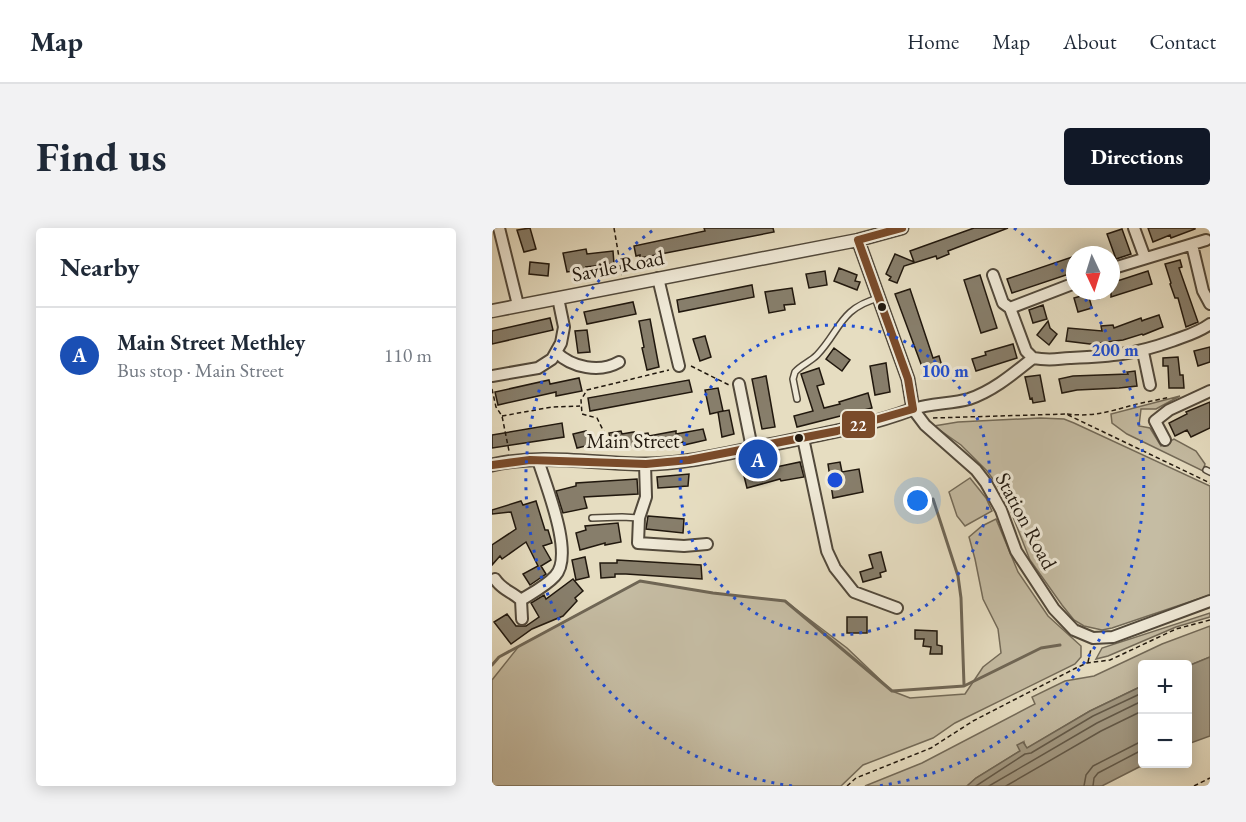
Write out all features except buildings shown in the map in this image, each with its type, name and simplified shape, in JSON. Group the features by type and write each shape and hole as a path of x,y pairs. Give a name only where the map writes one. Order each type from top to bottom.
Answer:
{"street":[{"path":"499,228 518,305"},
{"name":"Savile Road","path":"492,311 858,240 902,228"},
{"path":"1134,228 1145,258"},
{"path":"858,240 908,379 913,409 968,399 981,394 1009,377 1033,358"},
{"path":"1120,266 1206,240"},
{"path":"1192,245 1203,291 1210,304"},
{"path":"993,275 1003,303 1010,308 1021,341 1033,358 1053,361 1066,358 1116,357 1143,352 1200,331 1210,324"},
{"path":"658,278 679,366"},
{"path":"1010,308 1066,286"},
{"path":"492,376 538,368 552,359 561,343 564,327 558,297"},
{"path":"556,352 564,360 597,369 608,368 620,362"},
{"path":"1143,352 1150,385"},
{"path":"739,384 752,448"},
{"path":"1165,440 1155,421 1169,410 1210,391"},
{"name":"Station Road","path":"913,409 925,425 976,470 986,483 1004,516 1016,551 1054,609 1074,630 1094,638"},
{"name":"Main Street","path":"492,465 538,460 645,464 681,462 843,430 890,418 913,409"},
{"path":"803,438 827,551 835,568 854,592 897,608"},
{"path":"520,600 557,575 564,559 563,543 538,460"},
{"path":"645,464 646,497 639,518 638,543 684,546 707,544"},
{"path":"495,579 501,587 514,593 520,600 522,619"},
{"path":"1094,638 1113,637 1210,601"}],"lane":[{"path":"797,399 793,379 795,372 815,357 845,317 856,308 880,298"},
{"path":"592,518 639,518"}],"path":[{"path":"614,228 623,285"},
{"path":"611,462 604,432 597,418 582,414 581,400 587,390 663,373 687,364 732,386 739,384"},
{"path":"492,389 496,406 502,416 511,463"},
{"path":"925,425 934,417 1065,414 1086,416 1111,413 1171,397"},
{"path":"502,416 552,407 581,406"},
{"path":"1065,414 1210,483"},
{"path":"847,786 856,778 931,748 973,721 1087,663 1110,660 1176,629 1210,620"},
{"path":"1087,663 1094,638"},
{"path":"1194,786 1210,778"}],"shaded area":[{"path":"1180,396 1156,409 1141,409 1139,426 1150,428 1161,446 1174,439 1196,451 1205,464 1203,471 1127,434 1112,423 1111,414"},
{"path":"1064,419 1074,423 1210,486 1210,595 1102,630 1084,626 1074,620 1030,560 1004,494 987,471 961,445 934,426 958,422"},
{"path":"970,478 986,498 992,511 965,526 957,516 949,492"},
{"path":"996,519 1018,572 1048,616 1081,646 1081,657 1075,664 955,723 933,738 863,765 841,786 492,786 492,680 519,646 640,581 713,593 785,601 847,648 892,691 910,698 965,694 983,667 1001,653 998,629 983,599 969,537 982,526"},
{"path":"1210,613 1210,617 1176,627 1096,659 1102,648"},
{"path":"1210,626 1210,657 1192,664 1192,660 1138,660 1138,688 1090,711 1026,749 1024,742 1020,751 967,786 865,786 922,763 1035,704 1032,697 1065,681 1094,676 1162,644"}],"water":[{"path":"1210,657 1210,736 1192,743 1192,714 1192,664"},
{"path":"1138,688 1138,768 1102,786 967,786 1020,751 1017,745 1023,742 1027,748 1090,711"}],"waterway":[{"path":"933,499 958,576 964,685"},
{"path":"492,665 499,657 640,581 713,593 785,601 892,691 964,686 1041,648 1060,645"}],"transit line":[{"name":"22","path":"492,465 530,460 646,464 689,460 837,431 913,409 908,379 858,240 902,228"}],"place":[{"name":"Main Street Methley","path":"758,459"}]}
